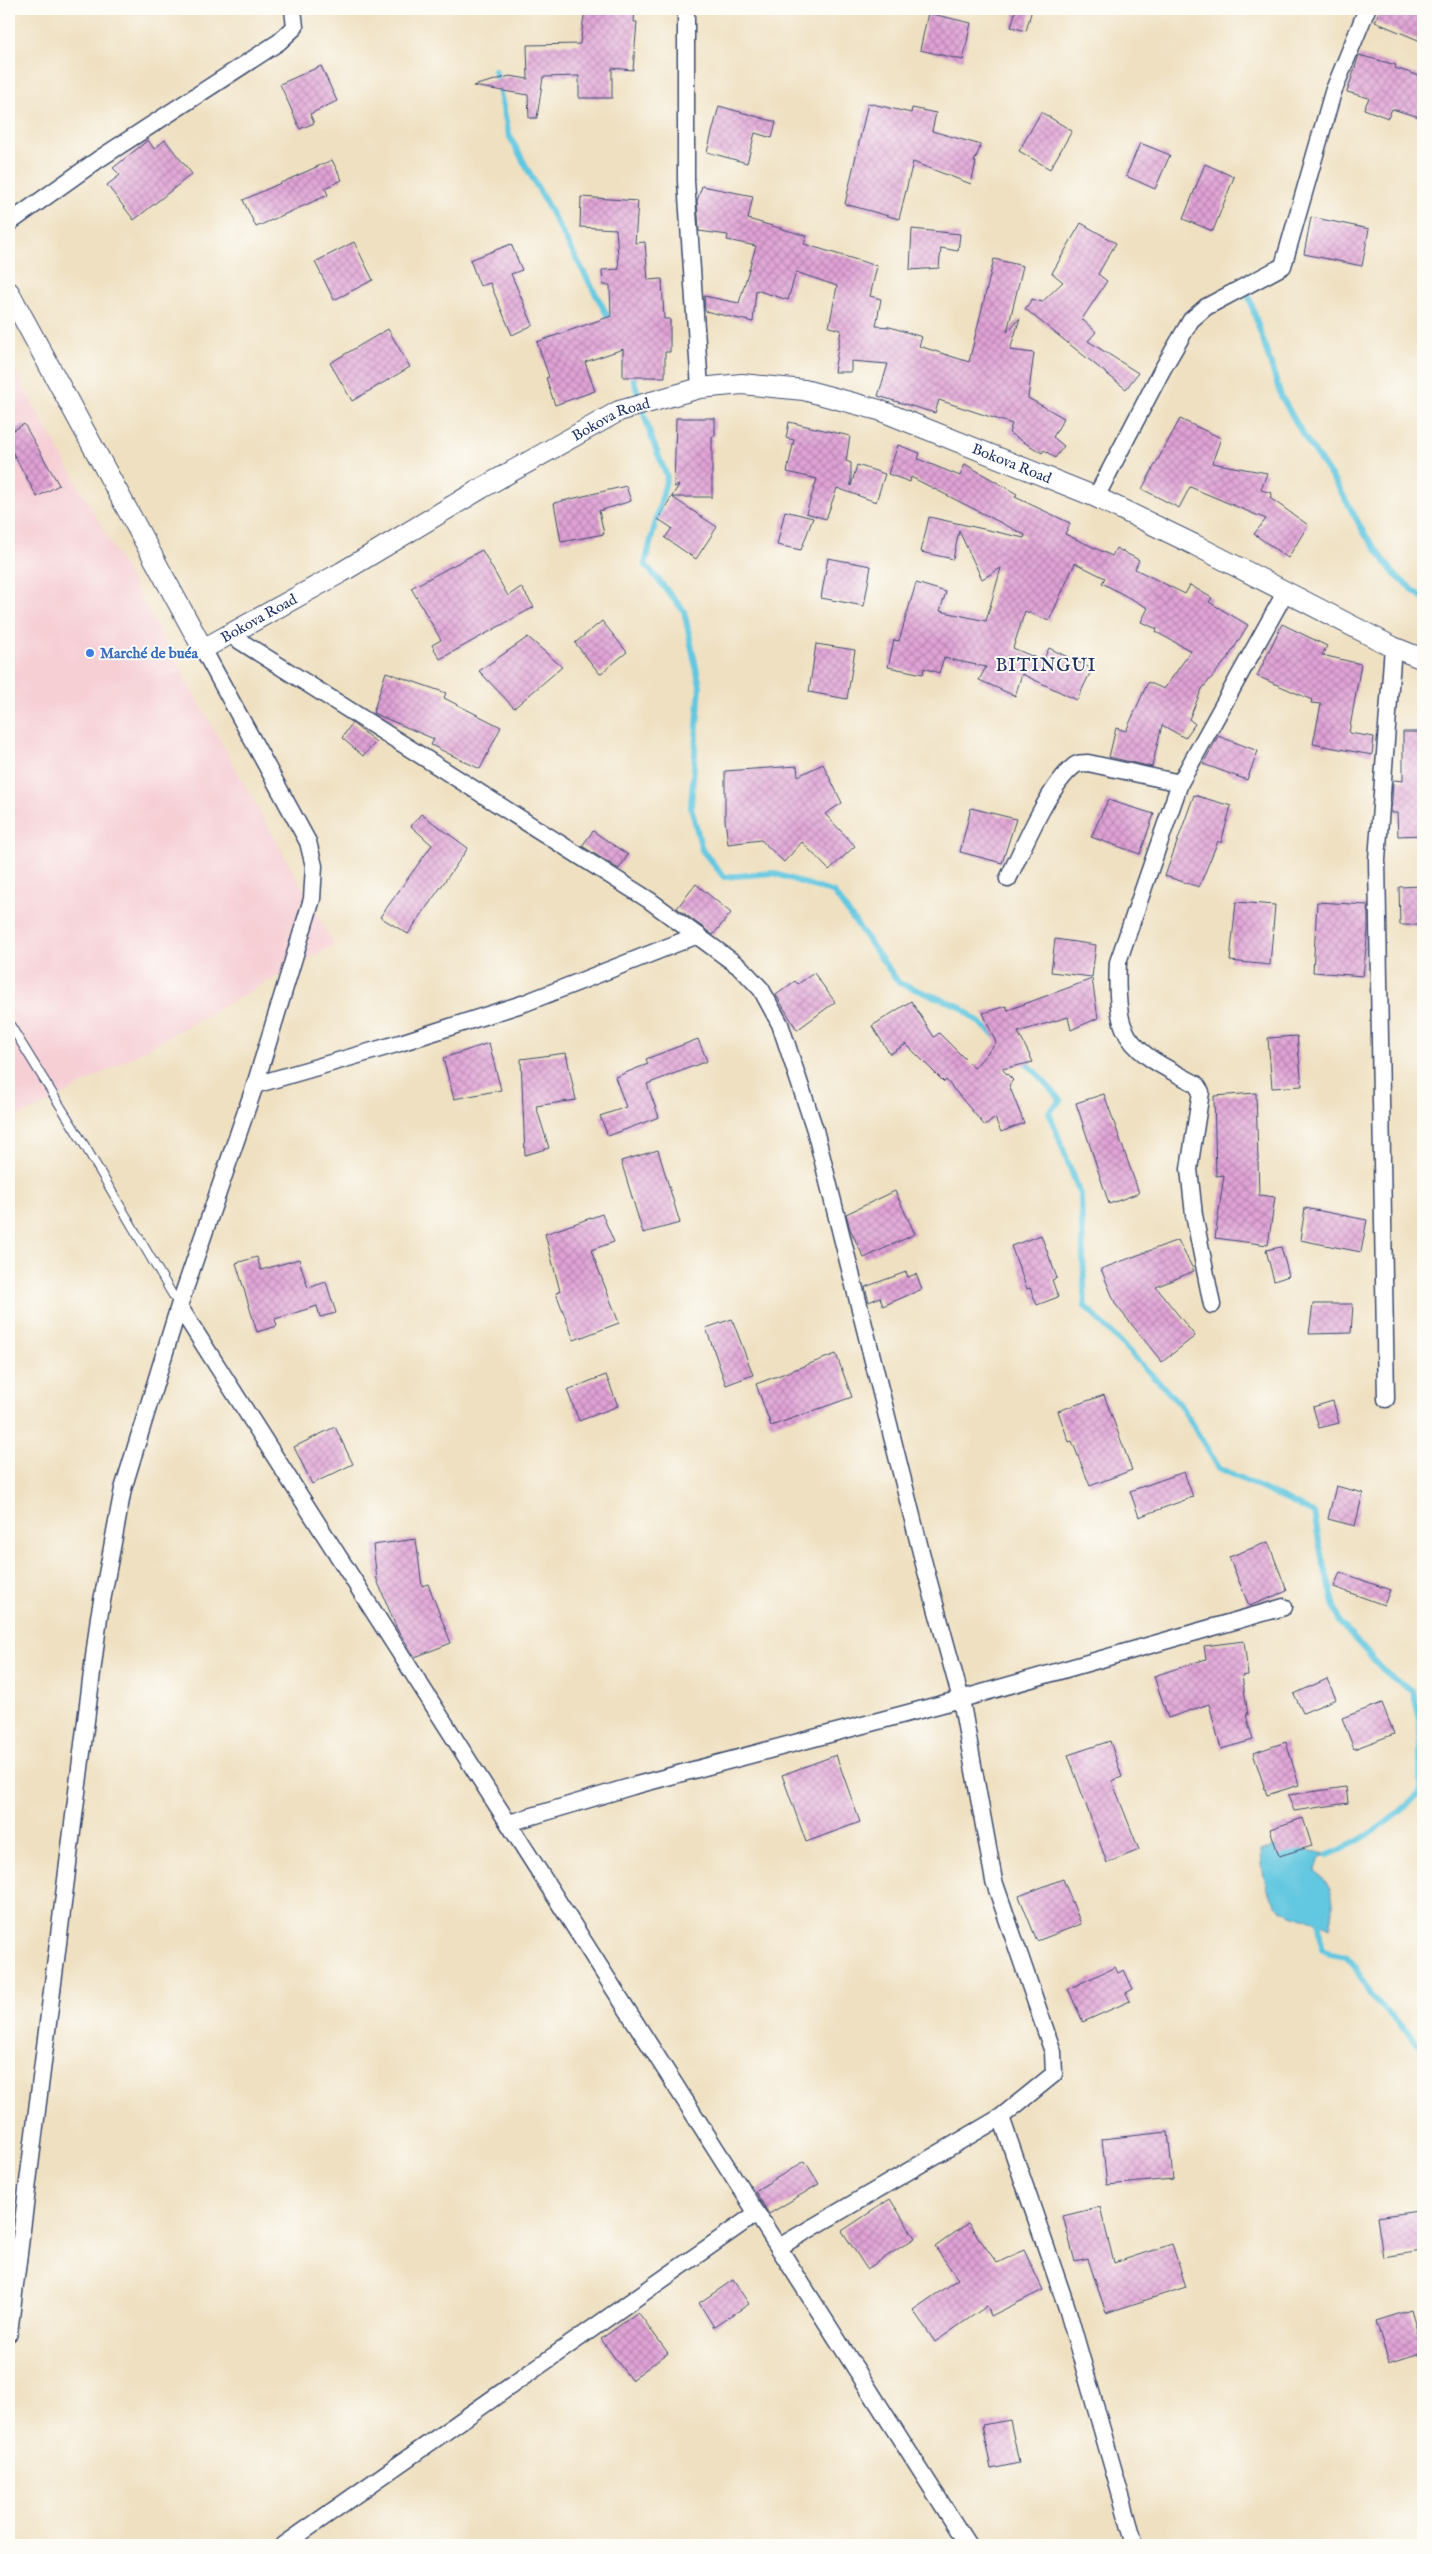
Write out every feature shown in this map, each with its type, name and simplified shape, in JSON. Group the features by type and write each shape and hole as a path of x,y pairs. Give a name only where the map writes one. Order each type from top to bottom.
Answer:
{"street":[{"path":"9,223 99,159 280,42 294,27 293,9"},
{"path":"686,9 686,181 700,388"},
{"path":"1096,497 1162,370 1191,320 1206,307 1283,266 1333,92 1367,9"},
{"path":"9,292 308,842 314,866 312,900 255,1085 179,1306 123,1489 98,1617 9,2333"},
{"name":"Bokova Road","path":"203,649 342,572 482,488 620,411 700,388 742,384 804,390 879,410 1096,497 1286,591 1393,647 1423,659"},
{"path":"1212,1305 1194,1215 1189,1169 1201,1092 1196,1084 1140,1051 1123,1028 1117,985 1118,962 1180,783 1286,591"},
{"path":"228,634 640,895 698,935 741,968 761,989 780,1024 814,1130 924,1564 961,1699 994,1881 1053,2052 1054,2074 1001,2117 778,2247"},
{"path":"1386,1399 1377,860 1393,647"},
{"path":"1008,879 1041,812 1065,775 1075,764 1088,763 1180,783"},
{"path":"255,1085 400,1044 525,1003 698,935"},
{"path":"179,1306 968,2545"},
{"path":"509,1823 634,1786 961,1699 1284,1606"},
{"path":"1001,2117 1067,2308 1135,2545"},
{"path":"284,2545 757,2213"}],"lane":[{"path":"9,1023 85,1146 179,1306"}],"shaded area":[{"name":"Marché de buéa","path":"9,360 334,945 56,1099 9,1121"}],"water":[{"path":"1275,1846 1328,1855 1320,1857 1316,1869 1327,1884 1332,1896 1333,1910 1330,1928 1285,1911 1273,1900 1266,1885 1261,1851"}],"building":[{"path":"585,9 635,9 634,22 637,22 633,70 612,68 612,98 579,98 579,76 543,77 537,118 529,118 528,95 473,86 510,76 528,79 527,45 580,44"},
{"path":"1016,9 1032,9 1026,31 1011,27"},
{"path":"1380,9 1423,9 1423,42 1375,22"},
{"path":"928,13 971,23 963,60 920,50"},
{"path":"1359,55 1396,65 1395,68 1423,77 1423,118 1392,109 1388,118 1364,109 1369,98 1347,92"},
{"path":"321,66 337,101 310,114 314,123 300,129 280,84"},
{"path":"868,103 911,113 912,108 936,113 932,131 981,145 974,162 976,162 971,184 913,162 899,219 845,204"},
{"path":"719,106 776,122 772,138 755,133 747,163 707,152"},
{"path":"1041,112 1072,131 1050,169 1019,151"},
{"path":"148,140 154,149 165,140 192,174 134,220 107,185 120,175 113,168"},
{"path":"1140,143 1170,155 1155,189 1126,176"},
{"path":"332,160 342,180 325,188 328,195 256,227 243,200"},
{"path":"1205,164 1234,177 1213,231 1183,219"},
{"path":"702,186 753,196 748,219 807,236 804,244 877,266 870,296 881,299 876,326 890,327 922,337 919,346 969,362 994,259 1023,266 1007,332 1020,318 1010,350 1034,353 1028,398 1064,418 1053,437 1064,446 1055,458 1044,450 1042,453 1009,433 1012,424 939,400 935,413 878,396 888,364 851,361 851,372 834,372 841,330 829,327 837,286 796,272 788,300 756,290 753,322 705,311 704,296 739,303 756,246 727,240 728,235 699,231 697,201"},
{"path":"581,197 638,201 635,243 645,242 648,280 662,279 664,319 670,319 670,352 665,352 665,377 623,377 623,349 585,362 595,391 555,405 546,378 549,377 537,342 611,316 610,285 603,285 602,270 619,269 616,229 580,227"},
{"path":"1311,217 1369,229 1362,266 1304,254"},
{"path":"1081,223 1116,243 1098,274 1107,281 1082,319 1096,332 1088,341 1138,373 1126,389 1025,309 1032,299 1042,302 1063,282 1052,273"},
{"path":"912,229 960,234 958,251 941,248 939,268 910,270"},
{"path":"354,242 373,280 334,300 315,262"},
{"path":"511,244 522,270 511,274 533,325 512,335 490,283 480,286 470,260"},
{"path":"388,329 410,367 352,401 330,363"},
{"path":"676,418 715,418 715,436 712,436 712,497 672,497 717,527 696,559 665,538 672,528 658,519 679,485 674,487"},
{"path":"1180,419 1221,438 1212,463 1267,473 1261,490 1272,493 1270,498 1308,525 1288,558 1254,534 1266,519 1190,487 1179,508 1142,489"},
{"path":"789,422 850,436 846,461 851,463 851,486 857,465 885,474 876,502 837,488 826,519 806,513 817,479 787,472 794,440 786,438"},
{"path":"24,424 59,485 37,497 9,446 9,433"},
{"path":"898,445 920,453 918,459 960,476 965,464 1017,494 1015,497 1070,523 1065,534 1112,556 1116,548 1139,560 1135,569 1185,594 1190,585 1212,598 1209,602 1248,625 1228,658 1202,689 1189,719 1195,724 1185,738 1162,725 1152,767 1109,757 1116,728 1126,731 1148,682 1164,689 1191,651 1156,632 1157,629 1141,622 1148,608 1102,583 1105,578 1075,563 1049,621 1025,611 1013,648 1043,661 1049,648 1092,669 1077,700 1022,674 1015,696 979,680 986,667 944,658 939,673 924,668 923,674 888,667 894,640 899,641 916,583 946,592 940,611 986,621 1001,568 982,579 959,531 953,559 921,552 929,517 1024,538 1025,535 911,477 910,482 888,474"},
{"path":"626,486 631,501 599,511 604,534 561,542 554,503"},
{"path":"785,511 813,518 801,550 777,545"},
{"path":"482,550 508,596 521,587 534,607 440,659 432,645 441,640 411,588"},
{"path":"828,558 871,566 864,606 821,598"},
{"path":"602,621 627,652 600,674 575,643"},
{"path":"1282,624 1327,646 1322,655 1361,664 1349,733 1374,737 1372,755 1313,744 1321,704 1311,703 1312,700 1257,676"},
{"path":"528,637 562,667 514,708 479,671"},
{"path":"816,644 855,650 847,699 809,692"},
{"path":"386,672 446,693 444,698 501,727 480,769 431,745 434,739 373,713"},
{"path":"352,723 376,742 363,756 342,738"},
{"path":"1403,732 1423,732 1423,835 1398,836 1397,813 1391,813 1394,780 1403,781"},
{"path":"1218,736 1258,751 1247,780 1203,764"},
{"path":"823,764 842,803 825,814 855,846 829,870 802,842 784,862 761,840 728,844 725,820 725,771 797,766 798,776"},
{"path":"1194,795 1231,806 1221,843 1218,841 1199,887 1165,876"},
{"path":"1108,800 1154,814 1140,854 1091,837"},
{"path":"971,808 1016,819 1002,863 960,852"},
{"path":"421,814 468,848 408,934 380,917 432,845 411,826"},
{"path":"593,831 628,855 619,869 582,846"},
{"path":"696,884 731,913 713,935 677,908"},
{"path":"1423,886 1423,925 1400,925 1399,887"},
{"path":"1236,902 1275,905 1270,965 1230,961"},
{"path":"1317,902 1368,905 1368,930 1363,976 1313,972"},
{"path":"1055,939 1096,945 1092,977 1051,972"},
{"path":"814,973 835,1002 797,1030 776,995 795,981 798,984"},
{"path":"1092,979 1098,1018 1071,1030 1068,1017 1018,1032 1033,1062 1002,1069 1013,1080 1009,1085 1024,1123 1001,1132 995,1118 985,1126 946,1080 944,1082 906,1044 890,1054 872,1026 911,1001 934,1037 939,1033 974,1068 996,1043 983,1013 1006,1006 1008,1010"},
{"path":"1297,1036 1302,1086 1272,1088 1268,1038"},
{"path":"698,1039 707,1061 647,1084 659,1117 608,1136 600,1116 626,1107 615,1077 648,1064 646,1059"},
{"path":"489,1043 501,1090 454,1099 443,1058"},
{"path":"566,1053 576,1100 536,1106 549,1148 525,1155 521,1059"},
{"path":"1256,1093 1259,1195 1275,1197 1268,1245 1215,1238 1224,1175 1216,1176 1214,1096"},
{"path":"1104,1094 1139,1193 1109,1204 1076,1103"},
{"path":"658,1150 680,1223 643,1233 621,1161"},
{"path":"895,1191 915,1234 864,1258 850,1229 846,1214"},
{"path":"1305,1208 1367,1220 1361,1252 1300,1240"},
{"path":"602,1214 614,1242 591,1250 619,1323 574,1340 556,1293 560,1291 545,1234"},
{"path":"1041,1235 1057,1278 1052,1280 1058,1297 1037,1305 1030,1288 1027,1289 1011,1246"},
{"path":"1178,1240 1194,1271 1156,1287 1195,1336 1162,1362 1116,1305 1101,1269"},
{"path":"1281,1247 1289,1276 1274,1281 1266,1250"},
{"path":"257,1257 261,1270 299,1259 308,1288 326,1282 336,1313 320,1317 317,1306 275,1319 277,1326 257,1332 236,1263"},
{"path":"906,1272 908,1277 916,1274 922,1289 883,1306 880,1297 869,1302 865,1287"},
{"path":"1313,1304 1353,1304 1351,1333 1309,1334"},
{"path":"732,1319 753,1375 726,1385 706,1328"},
{"path":"836,1354 852,1397 771,1426 756,1384"},
{"path":"606,1375 618,1406 579,1421 567,1390"},
{"path":"1104,1395 1132,1470 1090,1486 1072,1441 1069,1442 1058,1411"},
{"path":"1333,1401 1339,1423 1319,1428 1313,1407"},
{"path":"335,1427 353,1464 312,1484 294,1447"},
{"path":"1184,1472 1193,1497 1139,1517 1130,1491"},
{"path":"1336,1486 1363,1493 1355,1526 1328,1519"},
{"path":"416,1539 422,1586 428,1584 451,1643 415,1657 397,1629 377,1580 373,1545"},
{"path":"1268,1542 1287,1591 1249,1606 1229,1557"},
{"path":"1340,1572 1390,1590 1384,1605 1334,1587"},
{"path":"1244,1641 1248,1675 1242,1676 1248,1715 1246,1715 1253,1740 1221,1749 1209,1704 1168,1718 1154,1676 1206,1659 1204,1646"},
{"path":"1327,1679 1336,1699 1303,1713 1294,1694"},
{"path":"1382,1703 1394,1734 1354,1749 1342,1718"},
{"path":"1110,1741 1122,1777 1112,1781 1139,1850 1107,1863 1068,1755"},
{"path":"1286,1742 1299,1785 1267,1795 1253,1753"},
{"path":"836,1755 860,1822 806,1842 782,1775"},
{"path":"1346,1787 1348,1803 1294,1811 1288,1795"},
{"path":"1303,1818 1312,1846 1279,1856 1270,1829"},
{"path":"1063,1879 1081,1924 1037,1941 1019,1896"},
{"path":"1115,1967 1118,1973 1124,1970 1133,1989 1126,1993 1130,2001 1083,2022 1068,1989"},
{"path":"1168,2132 1173,2179 1107,2185 1102,2139"},
{"path":"805,2161 819,2184 769,2214 755,2191"},
{"path":"890,2199 915,2238 867,2269 842,2231"},
{"path":"1100,2207 1114,2263 1172,2244 1186,2287 1106,2313 1088,2259 1075,2262 1063,2216"},
{"path":"1418,2211 1423,2251 1383,2257 1377,2217"},
{"path":"968,2223 997,2263 1024,2250 1043,2290 991,2316 987,2306 935,2342 913,2310 958,2279 935,2247"},
{"path":"733,2280 749,2304 714,2327 699,2303"},
{"path":"1411,2310 1423,2352 1389,2363 1376,2321"},
{"path":"638,2312 668,2353 631,2380 601,2339"},
{"path":"1010,2420 1019,2463 991,2469 982,2425"}],"waterway":[{"path":"495,70 509,135 612,324"},
{"path":"1248,294 1281,396 1305,438 1339,488 1364,533 1395,575 1423,598"},
{"path":"631,370 650,434 667,477 645,564 684,611 700,686 691,807 702,850 724,877 773,873 834,893 899,983 959,1006 998,1038"},
{"path":"1023,1059 1061,1100 1049,1112 1081,1197 1085,1306 1179,1403 1219,1468 1314,1513 1322,1558 1339,1622 1387,1674 1413,1691 1420,1719 1420,1793 1377,1829 1354,1843 1328,1855"},
{"path":"1319,1922 1321,1948 1331,1954 1347,1957 1354,1965 1370,1995 1423,2048"}],"place":[{"name":"Marché de buéa","path":"90,653"}],"district":[{"name":"BITINGUI","path":"1046,666"}]}
